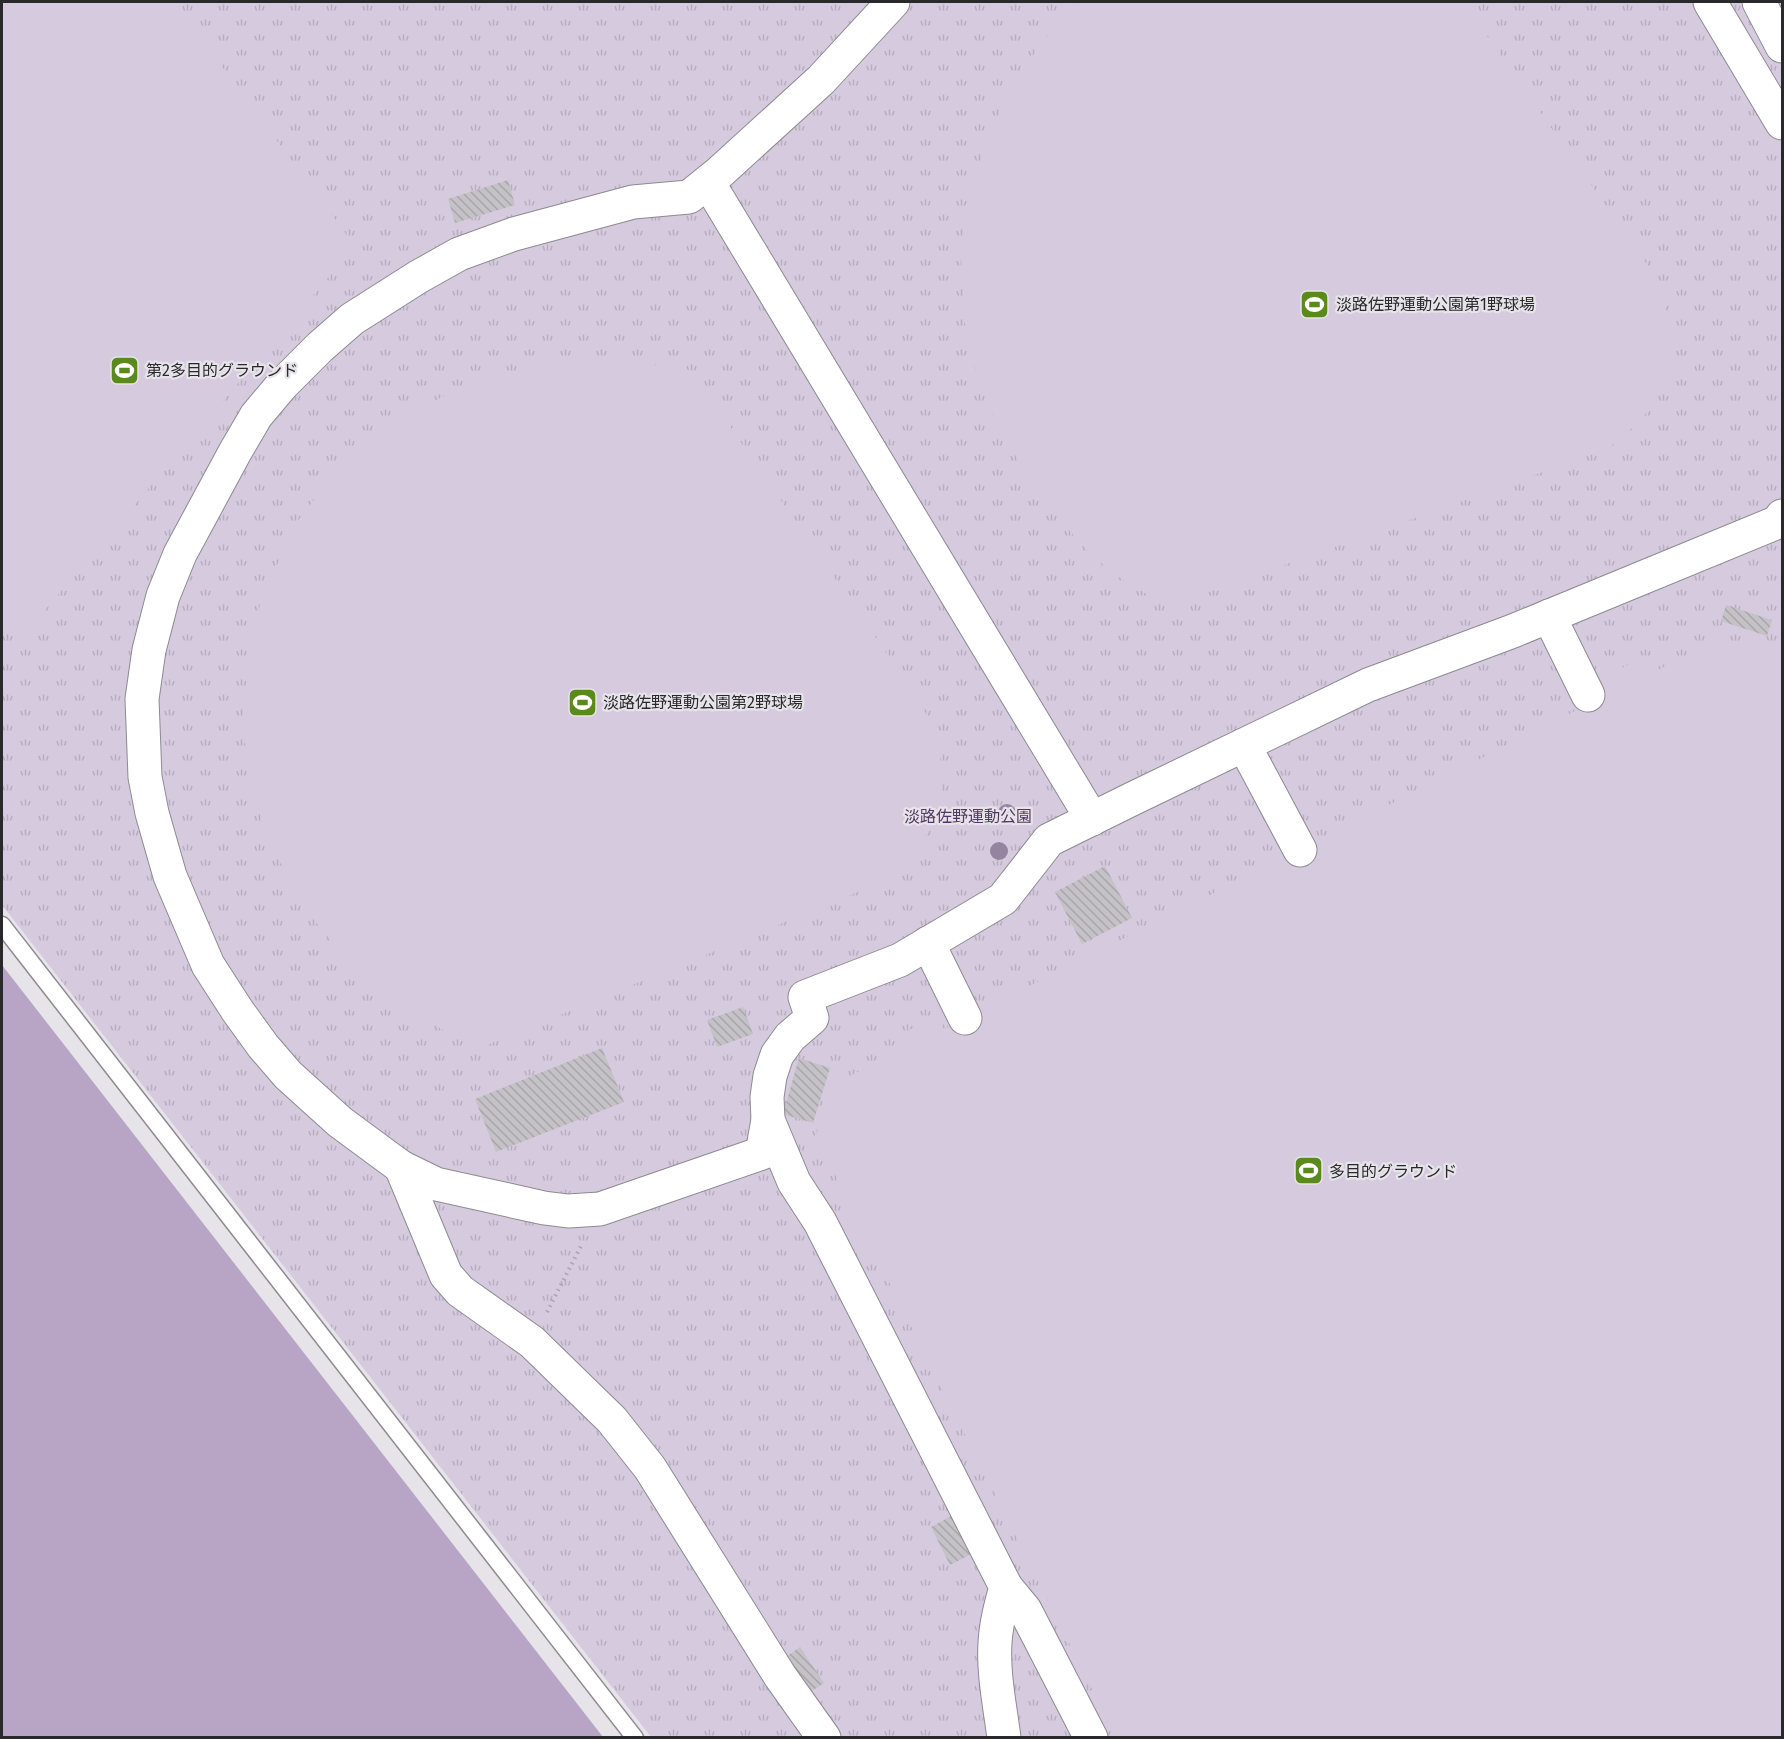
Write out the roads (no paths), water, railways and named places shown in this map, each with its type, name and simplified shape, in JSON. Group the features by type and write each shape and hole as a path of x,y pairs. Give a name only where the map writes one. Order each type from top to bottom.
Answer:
{"street":[{"path":"893,2 821,80 689,197 633,202 514,234 459,254 352,319 320,346 256,416 180,554 163,596 149,650 142,699 144,777 170,876 208,965 263,1046 288,1075 340,1122 401,1167 436,1184 544,1208 568,1211 600,1209 762,1153 768,1120 767,1097 770,1076 777,1055 790,1037 812,1018 805,997 900,960 1003,898 1049,840 1368,685 1549,616 1781,521"},
{"path":"1710,2 1782,123"},
{"path":"1759,2 1782,46"},
{"path":"708,182 1092,819"},
{"path":"1549,616 1588,695"},
{"path":"1244,745 1300,850"},
{"path":"928,943 965,1018"},
{"path":"768,1120 794,1182 820,1222 1006,1587 1025,1610 1091,1737"},
{"path":"401,1167 446,1275 460,1290 532,1342 612,1420 650,1468 780,1677 824,1737"},
{"path":"1004,1737 997,1684 995,1644 997,1621 1006,1587"}],"lane":[{"path":"2,925 635,1737"}],"place":[{"name":"淡路佐野運動公園第1野球場","path":"1315,304"},
{"name":"第2多目的グラウンド","path":"125,370"},
{"name":"淡路佐野運動公園第2野球場","path":"582,702"},
{"name":"多目的グラウンド","path":"1308,1171"}],"park label":[{"name":"淡路佐野運動公園","path":"968,816"}]}
